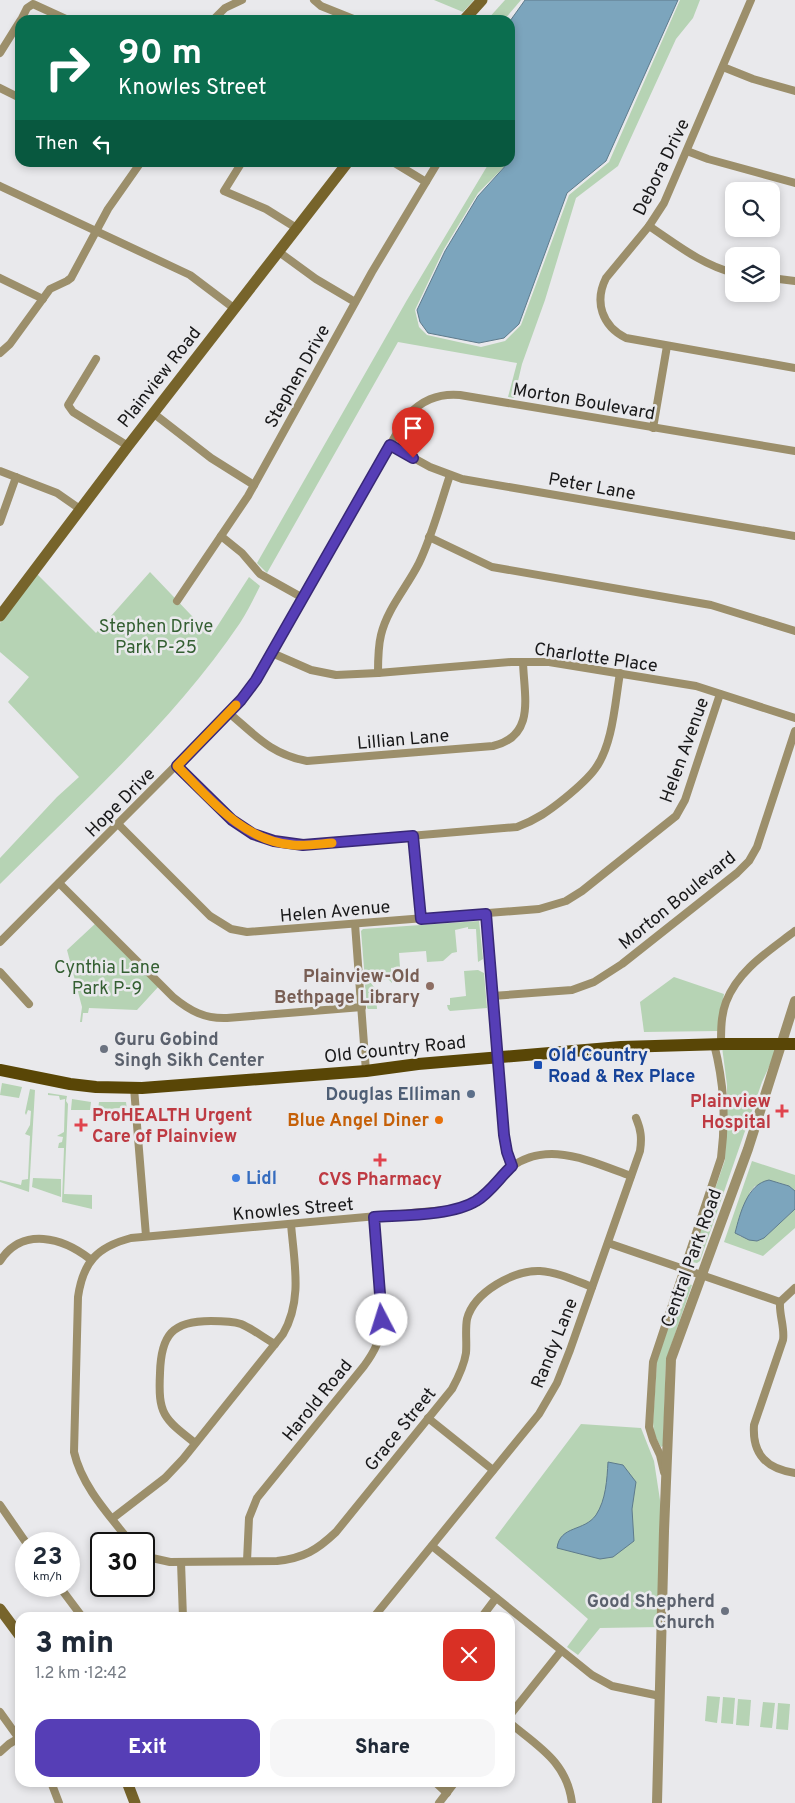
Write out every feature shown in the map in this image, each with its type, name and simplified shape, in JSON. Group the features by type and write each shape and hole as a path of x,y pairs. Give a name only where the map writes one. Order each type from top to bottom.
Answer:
{"main road":[{"path":"468,15 482,0"},
{"name":"Plainview Road","path":"0,616 153,413 298,229 344,167"},
{"name":"Old Country Road","path":"0,1070 70,1084 134,1088 366,1071 418,1064 621,1047 795,1044"},
{"path":"0,1609 15,1629"},
{"path":"129,1787 135,1803"}],"street":[{"path":"218,15 225,8 242,0"},
{"path":"314,0 321,6 340,15"},
{"name":"Debora Drive","path":"752,0 664,203 650,226 606,278 600,302 605,319 618,334 635,341 795,368"},
{"path":"23,15 27,8 33,4 57,15"},
{"path":"0,53 15,28"},
{"path":"723,67 795,92"},
{"path":"0,88 15,96"},
{"path":"687,151 708,159 795,183"},
{"path":"0,353 10,344 50,289 71,278 108,210 138,167"},
{"path":"239,167 224,191 266,209 298,229"},
{"path":"401,167 426,182"},
{"name":"Stephen Drive","path":"177,601 254,485 355,302 435,167"},
{"path":"0,186 190,275 235,309"},
{"path":"650,226 699,259 718,269 725,270"},
{"path":"279,252 316,279 355,302"},
{"path":"0,278 43,298"},
{"path":"780,279 795,281"},
{"path":"653,428 666,346"},
{"path":"96,359 68,405 73,412 128,446"},
{"name":"Morton Boulevard","path":"390,445 406,417 414,408 434,397 450,394 795,451"},
{"path":"153,413 212,458 254,485"},
{"name":"Peter Lane","path":"390,445 450,476 476,482 795,536"},
{"name":"Hope Drive","path":"0,942 241,700 256,680 272,653 390,445"},
{"path":"0,471 57,493 80,509"},
{"path":"378,673 379,645 384,626 391,609 419,562 450,476"},
{"path":"0,522 16,477"},
{"path":"221,536 242,553 260,574 303,598"},
{"path":"429,537 492,567 711,605 795,631"},
{"name":"Charlotte Place","path":"272,653 298,665 324,673 349,675 523,662 549,662 696,686 795,718"},
{"name":"Lillian Lane","path":"229,713 272,749 291,758 308,761 493,746 511,740 523,723 525,711 523,662"},
{"path":"177,766 232,820 253,834 274,841 303,845 517,827 535,821 555,807 586,781 602,758 608,740 620,674"},
{"name":"Helen Avenue","path":"118,824 210,916 231,928 258,932 540,909 566,901 582,891 676,816 685,800 720,694"},
{"name":"Morton Boulevard","path":"492,996 572,990 594,982 622,964 737,873 749,861 757,847 795,731"},
{"path":"413,836 421,919"},
{"path":"59,883 173,997 187,1009 199,1015 216,1019 362,1007"},
{"path":"486,914 504,1135 512,1166"},
{"path":"355,924 366,1071"},
{"name":"Central Park Road","path":"666,1490 660,1456 649,1427 652,1362 721,1158 723,1141 723,1087 718,1044 726,1003 742,974 795,931"},
{"path":"0,972 29,1004"},
{"name":"Central Park Road","path":"657,1803 666,1490 672,1359 748,1149 795,1001"},
{"path":"134,1088 146,1236"},
{"name":"Randy Lane","path":"378,1612 538,1414 554,1389 608,1243 642,1140 641,1129 636,1118"},
{"name":"Knowles Street","path":"90,1259 115,1242 131,1238 439,1212 467,1206 486,1194 512,1166 524,1159 543,1154 560,1154 582,1158 631,1176"},
{"name":"Harold Road","path":"247,1561 247,1529 257,1498 364,1366 378,1344 382,1331 382,1320 374,1217"},
{"path":"113,1518 165,1478 275,1344 290,1322 296,1297 291,1224"},
{"path":"0,1261 4,1254 16,1245 38,1239 53,1240 71,1246 90,1259 83,1272 78,1297 74,1452 81,1475 123,1532"},
{"path":"608,1243 780,1302"},
{"name":"Grace Street","path":"155,1558 163,1561 181,1562 247,1561 291,1560 306,1555 322,1545 336,1532 452,1389 460,1375 466,1354 467,1318 474,1304 485,1292 519,1275 539,1271 561,1276 592,1287"},
{"path":"795,1288 780,1302 783,1340 754,1425 753,1437 760,1456 768,1463 777,1469 795,1473"},
{"path":"195,1443 171,1424 160,1405 160,1356 164,1342 176,1329 194,1321 232,1322 243,1325 275,1344"},
{"path":"428,1418 492,1470"},
{"path":"0,1505 19,1532"},
{"path":"432,1546 513,1612"},
{"path":"181,1562 182,1612"},
{"path":"67,1597 78,1612"},
{"path":"486,1612 496,1598"},
{"path":"515,1613 592,1675 605,1683 660,1696"},
{"path":"515,1709 561,1651"},
{"path":"0,1712 15,1733"},
{"path":"515,1727 554,1759 568,1782 572,1803"},
{"path":"0,1752 15,1741"},
{"path":"53,1787 59,1803"},
{"path":"440,1787 447,1793"},
{"path":"439,1803 451,1787"}],"green space":[{"path":"434,0 474,0 463,12"},
{"path":"505,0 521,0 508,15 492,15"},
{"path":"680,0 700,0 693,18 676,39 618,166 576,198 545,300 522,364 514,398 508,397 517,363 398,342 267,573 257,563 407,300 487,167 504,167 478,193 444,249 415,310 419,327 427,335 481,347 505,341 521,325 569,195 609,162"},
{"name":"Stephen Drive Park P-25","path":"150,572 211,636 249,577 260,586 240,623 214,659 157,727 0,884 0,858 57,797 79,777 8,702 29,677 0,652 0,623 37,574 96,633"},
{"path":"479,921 483,959 478,962 476,929 468,929 468,927 455,930 457,952 452,953 443,961 427,962 426,951 399,953 400,967 391,968 392,983 388,979 365,980 361,931 363,929"},
{"name":"Cynthia Lane Park P-9","path":"96,923 159,986 137,1010 89,1008 88,1013 83,1013 82,1022 80,1022 82,1007 67,950"},
{"path":"478,970 484,973 487,1008 450,1011 447,1005 450,1005 450,998 466,996 464,971"},
{"path":"674,977 724,994 718,1031 644,1032 640,1002"},
{"path":"366,983 371,983 376,990 377,1009 367,1008"},
{"path":"722,1047 778,1047 762,1082 700,1261 697,1263 692,1262 691,1259 725,1160 727,1085"},
{"path":"2,1083 22,1087 19,1098 0,1095"},
{"path":"30,1089 35,1090 29,1192 0,1182 0,1180 21,1185 22,1180 28,1179 30,1136 25,1134 30,1125 31,1111 28,1110 26,1115 25,1113"},
{"path":"48,1093 67,1096 64,1194 92,1195 92,1209 62,1202 64,1148 58,1148 63,1137 57,1136 64,1132 65,1099 60,1100 59,1096 48,1095"},
{"path":"72,1099 91,1102 90,1110 71,1110"},
{"path":"99,1102 126,1102 128,1118 121,1118 120,1108 98,1110"},
{"path":"752,1161 795,1175 795,1191 789,1186 777,1182 755,1186 750,1192 737,1225 739,1236 757,1241 764,1238 795,1209 795,1228 763,1256 724,1242"},
{"path":"33,1178 61,1179 61,1197 32,1187"},
{"path":"683,1282 692,1285 666,1360 663,1446 661,1447 654,1434 653,1422 657,1361"},
{"path":"581,1424 641,1428 654,1461 662,1513 661,1627 600,1628 578,1655 567,1647 588,1619 495,1538"},
{"path":"707,1696 720,1697 717,1723 705,1721"},
{"path":"723,1697 735,1698 733,1724 721,1723"},
{"path":"738,1699 751,1700 749,1726 736,1725"},
{"path":"763,1702 775,1703 772,1728 760,1727"},
{"path":"778,1703 790,1704 788,1730 776,1729"}],"water":[{"path":"525,0 678,0 606,161 567,193 519,324 504,338 479,343 428,333 420,322 417,310 445,251 478,196 504,167 515,167 514,15"},
{"path":"769,1180 789,1186 795,1191 795,1209 764,1238 757,1241 749,1240 735,1233 739,1217 755,1187"},
{"path":"608,1462 623,1465 636,1482 632,1509 634,1541 613,1557 600,1559 557,1548 559,1541 567,1532 585,1524 596,1515 604,1496"}],"slow traffic":[{"path":"236,705 177,766 232,820 253,834 284,844 332,843"}],"place":[{"name":"Plainview-Old Bethpage Library","path":"430,986"},
{"name":"Guru Gobind Singh Sikh Center","path":"104,1049"},
{"name":"Old Country Road & Rex Place","path":"538,1065"},
{"name":"Douglas Elliman","path":"471,1094"},
{"name":"Plainview Hospital","path":"782,1111"},
{"name":"Blue Angel Diner","path":"439,1120"},
{"name":"ProHEALTH Urgent Care of Plainview","path":"81,1125"},
{"name":"CVS Pharmacy","path":"380,1160"},
{"name":"Lidl","path":"236,1178"},
{"name":"Good Shepherd Church","path":"725,1611"}],"route":[{"path":"382,1320 374,1217 439,1212 467,1206 478,1201 486,1194 512,1166 504,1135 486,914 421,919 413,836 303,845 284,844 253,834 232,820 177,766 241,700 256,680 390,445 413,458"}]}
